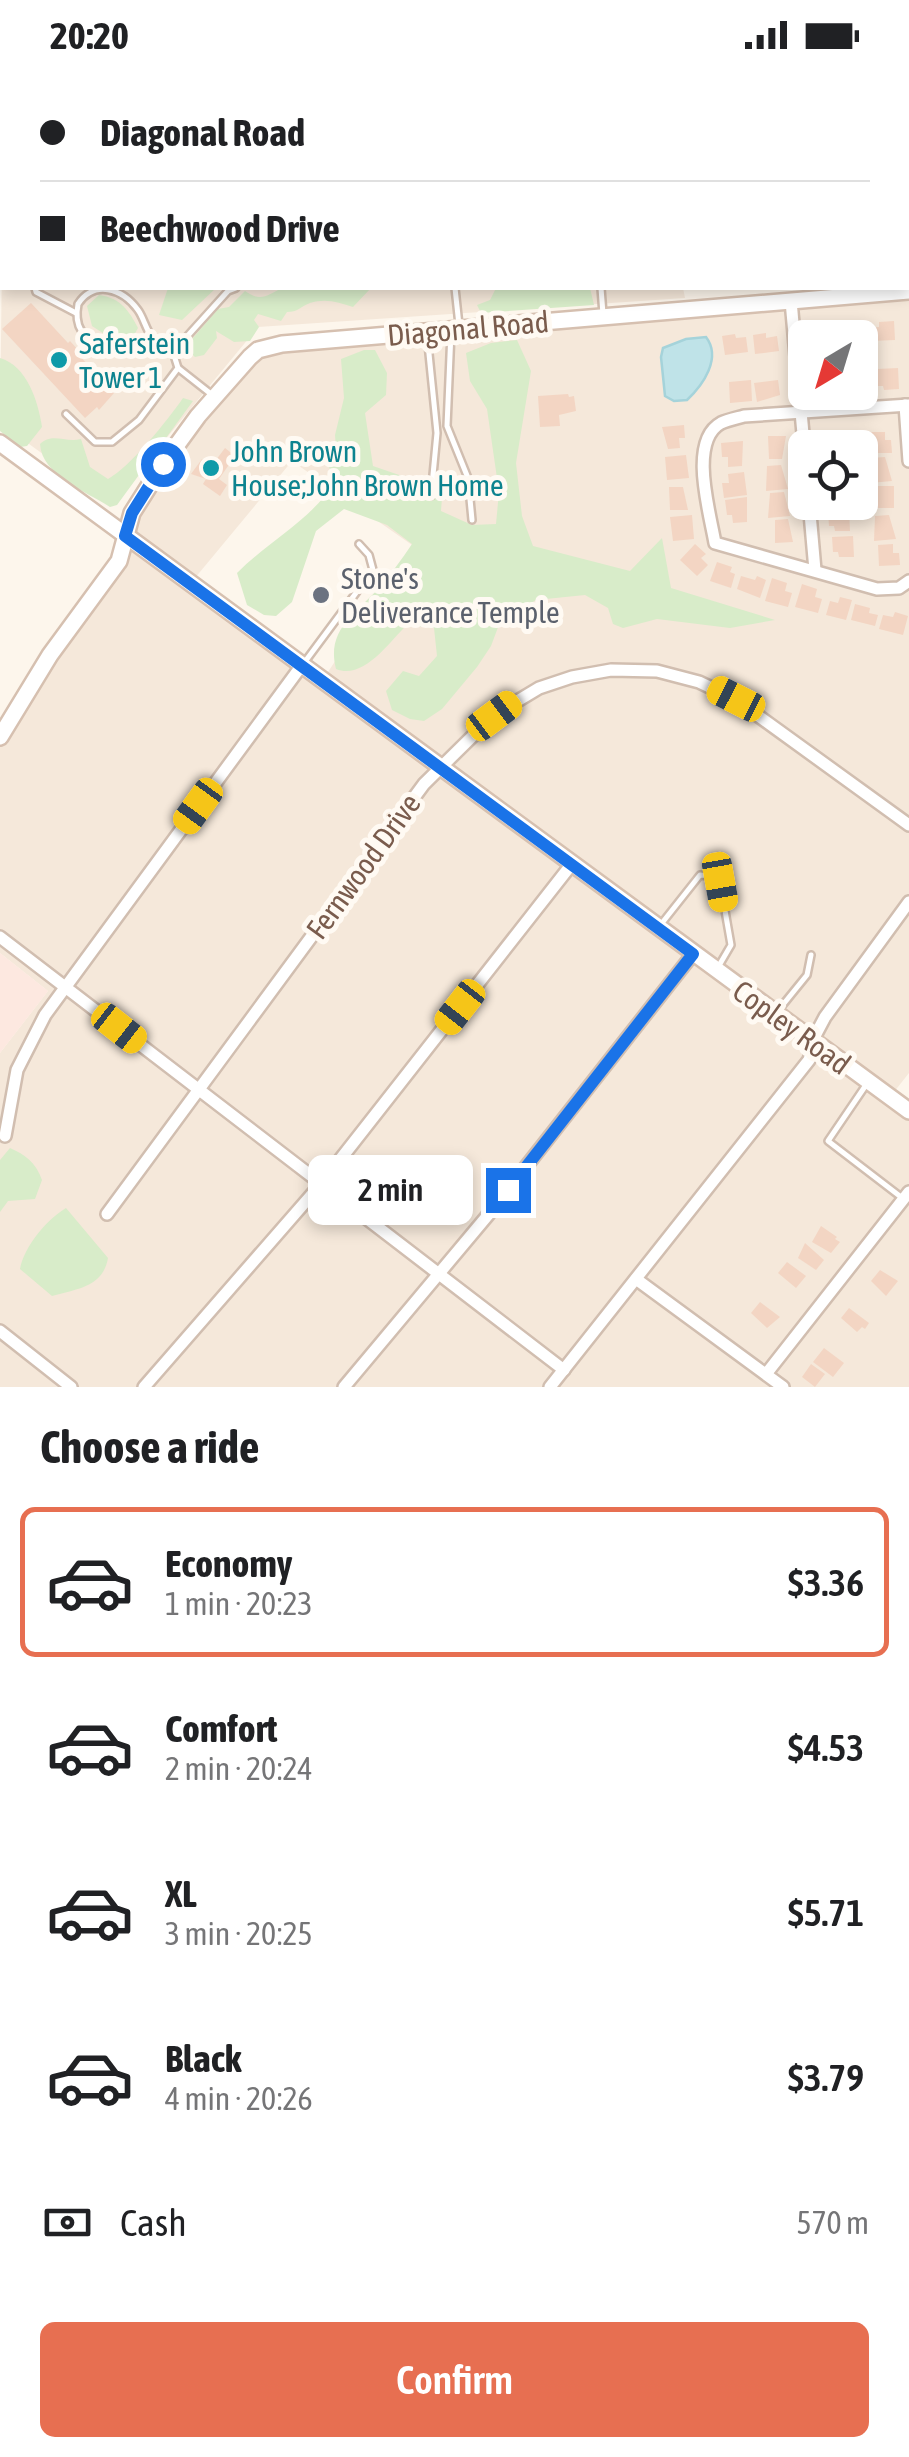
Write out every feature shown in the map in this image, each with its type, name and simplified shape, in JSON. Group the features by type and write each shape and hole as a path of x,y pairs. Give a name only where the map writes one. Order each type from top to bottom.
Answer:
{"main road":[{"name":"Diagonal Road","path":"0,736 50,655 119,561 132,513 163,464 214,397 250,357 269,346 909,290"},
{"name":"Copley Road","path":"0,443 815,1044 868,1082 906,1103"}],"street":[{"path":"791,301 803,430"},
{"path":"909,461 907,405 744,416 720,424 707,437 702,457 714,544 877,589 899,588 909,581"},
{"path":"811,520 815,570"},
{"path":"5,1136 17,1070 29,1040 302,666"},
{"name":"Fernwood Drive","path":"107,1214 438,768 494,716 539,688 596,671 656,672 698,682 736,699 909,825"},
{"path":"144,1387 321,1184 571,865"},
{"path":"550,1387 810,1060 825,1017 909,902"},
{"path":"0,936 564,1370"},
{"path":"344,1387 440,1275 693,954"},
{"path":"766,1374 906,1196"},
{"path":"636,1279 783,1387"},
{"path":"0,1331 72,1387"}],"lane":[{"path":"35,290 76,313 85,333 108,346 152,338"},
{"path":"76,313 84,295 92,290"},
{"path":"111,290 136,307 152,338 173,352 178,368 214,397"},
{"path":"173,352 231,290"},
{"path":"455,290 447,426 468,478 472,520"},
{"path":"601,290 604,316"},
{"path":"427,331 437,433 431,496"},
{"path":"66,414 95,442 112,442 138,420 178,368"},
{"path":"302,666 373,570 369,555 359,544"},
{"path":"658,929 700,875 720,882 731,946 716,971"},
{"path":"776,1015 806,975 811,954"},
{"path":"868,1082 828,1141 906,1196"}],"shaded area":[{"path":"2,290 683,290 685,298 258,327 112,504 0,423"},
{"path":"909,291 909,1073 890,1097 909,1111 909,1387 0,1387 0,1053 48,991 0,953 0,737 119,561 132,513 258,350","holes":["292,461 412,545 322,681 190,584"]},
{"path":"0,953 48,991 0,1053"}],"green space":[{"path":"167,290 214,290 182,320 159,315"},
{"path":"278,290 369,290 353,307 332,301 316,302 287,312 281,321 258,314 254,320 259,327 250,341 234,342 216,331 217,338 204,355 195,357 189,351 192,339 218,309 229,307 245,291 260,297"},
{"path":"495,290 590,290 594,305 481,313 477,305 490,300"},
{"path":"99,295 119,302 128,311 138,328 133,337 112,339 92,326 87,306"},
{"path":"517,340 531,371 516,463 522,516 533,546 630,571 662,538 671,588 775,620 730,628 657,619 623,628 613,624 608,608 585,595 536,600 500,622 477,667 442,709 424,721 410,719 392,710 386,691 403,671 419,676 437,656 434,628 407,625 375,658 356,669 336,669 334,655 345,624 412,544 387,525 344,509 316,531 292,602 276,616 264,615 247,605 237,573 302,519 336,481 326,461 336,448 335,435 344,398 341,359 364,350 375,350 387,373 386,395 365,413 373,466 405,477 442,497 441,511 472,525 496,524 499,492 487,409 470,381 466,353 491,343"},
{"path":"0,358 24,376 38,406 42,427 27,446 20,447 0,431"},
{"path":"183,398 193,401 117,505 110,507 67,482 43,455 40,444 45,441 81,439 90,467 108,479 137,454"},
{"path":"10,1148 30,1160 42,1180 35,1199 8,1201 0,1212 0,1160"},
{"path":"66,1208 108,1258 95,1281 52,1296 20,1269 37,1235"}],"water":[{"path":"706,337 711,362 699,387 687,400 674,401 665,396 663,348 686,339"}],"building":[{"name":"Saferstein Tower 1","path":"31,303 114,393 99,410 97,407 85,418 2,329"},
{"path":"894,321 895,340 878,341 879,322"},
{"path":"766,333 766,338 777,336 779,351 755,354 753,335"},
{"path":"735,334 736,338 746,337 748,352 725,355 722,336"},
{"path":"898,368 899,389 884,390 878,386 878,369"},
{"path":"751,380 752,401 730,403 729,382"},
{"path":"778,380 780,395 757,402 754,383"},
{"path":"538,396 574,396 576,411 559,415 560,426 540,427"},
{"path":"684,425 685,438 679,438 680,448 668,449 662,427"},
{"path":"878,432 885,432 885,440 891,440 892,453 878,453"},
{"path":"768,436 786,436 782,459 769,459"},
{"path":"743,441 742,466 728,467 721,443"},
{"name":"John Brown House;John Brown Home","path":"225,448 235,456 219,479 227,485 220,496 203,484 206,479 191,474 202,459 206,462 210,456 216,460"},
{"path":"686,455 689,478 667,480 665,457"},
{"path":"885,457 892,481 878,482 878,458"},
{"path":"781,465 788,489 766,491 767,466"},
{"path":"744,472 747,495 724,498 722,483 729,483 728,474"},
{"path":"878,486 894,486 894,508 878,508"},
{"path":"669,487 683,487 688,510 670,510"},
{"path":"784,492 788,516 768,518 770,493"},
{"path":"747,497 747,522 733,523 732,515 727,515 725,500"},
{"path":"692,515 694,539 673,541 670,517"},
{"path":"889,515 896,539 874,541 878,516"},
{"path":"788,519 793,542 775,543 775,520"},
{"path":"829,520 849,520 850,531 835,531 834,526 829,526"},
{"path":"853,536 854,557 839,557 838,552 833,552 832,537"},
{"path":"695,544 706,554 701,558 708,565 697,576 680,560"},
{"path":"893,544 900,565 879,566 878,545"},
{"path":"717,562 732,567 730,572 735,574 731,588 710,581"},
{"path":"741,576 766,580 760,598 737,589"},
{"path":"772,578 787,583 785,591 792,593 788,607 765,601"},
{"path":"802,584 817,589 815,597 822,599 818,613 795,607"},
{"path":"840,597 852,600 846,620 826,615 830,601 838,603"},
{"path":"855,604 878,615 875,626 851,620"},
{"path":"895,612 908,616 903,635 879,629 883,615 893,617"},
{"path":"821,1226 840,1242 831,1253 812,1242"},
{"path":"805,1243 824,1260 816,1270 798,1258"},
{"path":"787,1262 806,1276 796,1288 778,1273"},
{"path":"880,1270 898,1281 886,1296 871,1281"},
{"path":"760,1302 780,1317 767,1328 751,1313"},
{"path":"849,1308 869,1323 865,1329 857,1332 841,1318"},
{"path":"824,1348 844,1363 833,1377 813,1362"},
{"path":"811,1364 825,1374 815,1387 802,1377"}],"place":[{"name":"Saferstein Tower 1","path":"59,360"},
{"name":"John Brown House;John Brown Home","path":"211,468"},
{"name":"Stone's Deliverance Temple","path":"321,595"}],"route":[{"path":"163,464 132,513 125,536 693,954 508,1190"}]}
